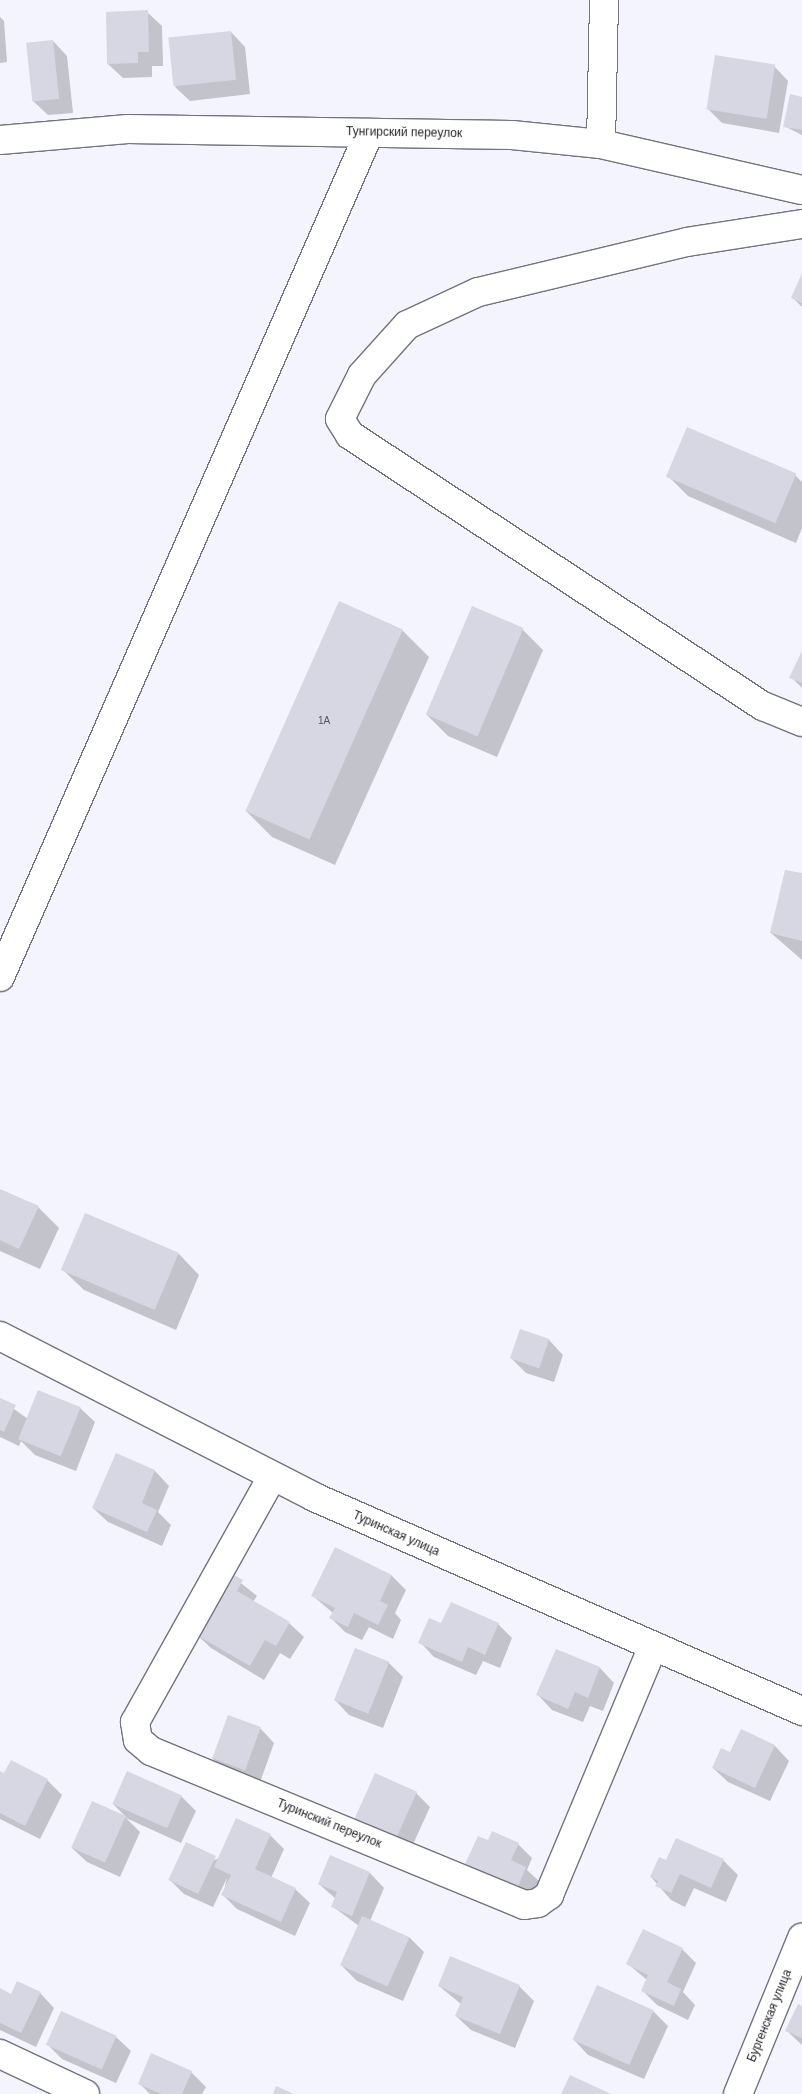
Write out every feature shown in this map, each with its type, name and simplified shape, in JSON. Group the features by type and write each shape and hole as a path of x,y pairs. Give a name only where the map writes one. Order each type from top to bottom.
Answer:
{"street":[{"path":"601,144 604,0"},
{"name":"Тунгирский переулок","path":"0,140 128,129 512,135 601,144 802,190"},
{"path":"0,977 369,133"},
{"path":"802,224 687,242 478,292 408,324 362,375 340,419 350,435 762,706 802,722"},
{"name":"Туринская улица","path":"0,1336 272,1477 802,1711"},
{"name":"Туринский переулок","path":"272,1477 135,1722 138,1740 151,1751 524,1905 538,1903 549,1895 653,1646"},
{"name":"Бургенская улица","path":"738,2094 802,1938"},
{"path":"0,2054 85,2094"}],"building":[{"path":"148,10 149,52 138,52 138,63 107,64 106,12"},
{"path":"231,31 236,80 173,86 168,38"},
{"path":"53,40 59,99 32,101 26,43"},
{"path":"715,55 775,65 767,119 706,109"},
{"path":"790,94 802,97 802,130 783,127"},
{"path":"802,273 802,303 791,298"},
{"path":"687,427 797,473 775,523 666,477"},
{"path":"339,601 403,629 309,840 245,811"},
{"path":"472,606 524,628 477,737 426,715"},
{"path":"802,651 802,683 789,678"},
{"path":"785,870 802,873 802,941 770,933"},
{"path":"0,1189 39,1206 19,1249 0,1240"},
{"path":"85,1213 179,1253 155,1310 61,1270"},
{"path":"520,1329 549,1339 539,1368 510,1358"},
{"path":"38,1390 81,1407 61,1456 18,1439"},
{"path":"0,1398 16,1405 4,1432 0,1430"},
{"path":"116,1453 155,1470 142,1503 157,1510 147,1532 92,1508"},
{"path":"335,1547 392,1575 380,1601 388,1605 378,1625 354,1613 348,1627 329,1618 335,1608 311,1596"},
{"path":"230,1573 243,1580 237,1591 290,1622 276,1646 265,1640 250,1666 195,1634"},
{"path":"451,1602 499,1623 485,1655 468,1647 462,1662 418,1643 429,1618 441,1623"},
{"path":"355,1648 389,1662 368,1714 334,1700"},
{"path":"556,1649 600,1667 588,1698 575,1692 568,1709 536,1695"},
{"path":"228,1715 261,1727 245,1770 212,1758"},
{"path":"741,1729 775,1745 755,1788 712,1768 721,1748 730,1752"},
{"path":"11,1760 48,1779 25,1826 0,1813 0,1771 4,1773"},
{"path":"127,1771 182,1795 167,1828 112,1804"},
{"path":"375,1773 417,1792 396,1838 354,1820"},
{"path":"92,1801 126,1816 105,1863 71,1848"},
{"path":"236,1818 271,1834 255,1869 296,1888 281,1922 221,1895 231,1875 214,1867"},
{"path":"492,1831 519,1843 511,1860 526,1867 518,1887 465,1864 478,1836 488,1840"},
{"path":"676,1838 724,1859 711,1888 680,1874 671,1893 655,1886 658,1881 650,1877 659,1857 666,1860"},
{"path":"186,1842 216,1856 198,1894 168,1880"},
{"path":"330,1855 370,1872 352,1916 331,1907 337,1892 318,1884"},
{"path":"362,1916 410,1937 388,1986 340,1965"},
{"path":"643,1929 683,1948 667,1982 681,1989 674,2006 641,1991 648,1975 626,1964"},
{"path":"450,1956 520,1985 500,2034 455,2016 463,1997 438,1986"},
{"path":"17,1981 41,1992 21,2033 0,2023 0,1988 11,1994"},
{"path":"597,1985 654,2010 629,2065 573,2040"},
{"path":"798,2004 802,2006 802,2038 785,2031"},
{"path":"61,2011 117,2036 102,2070 46,2045"},
{"path":"151,2053 192,2071 182,2094 161,2094 138,2084"},
{"path":"570,2075 611,2094 561,2094"},
{"path":"276,2086 294,2094 273,2094"}]}
